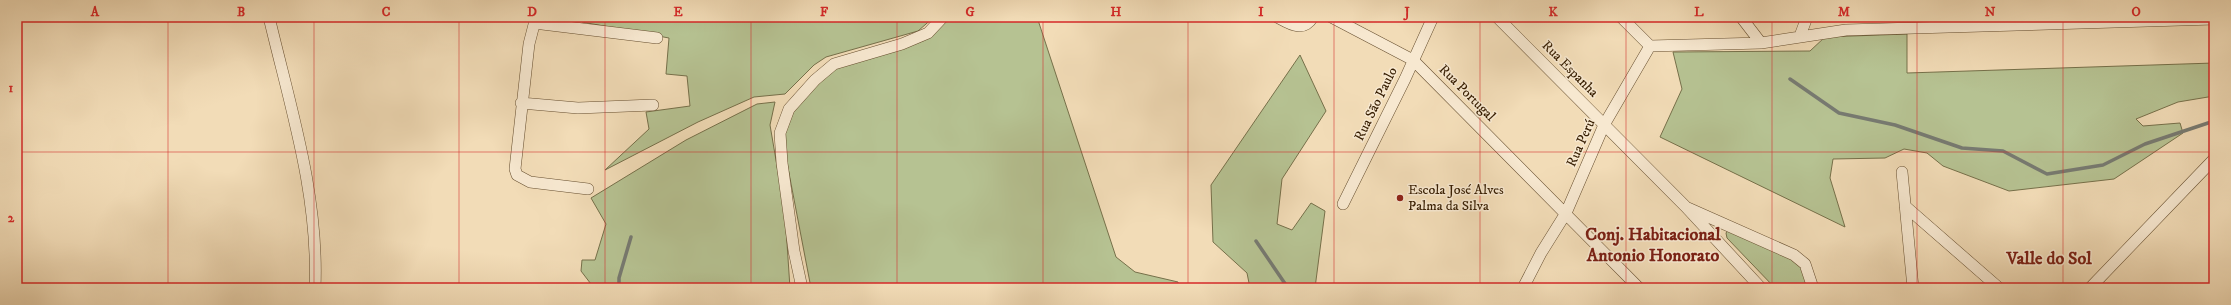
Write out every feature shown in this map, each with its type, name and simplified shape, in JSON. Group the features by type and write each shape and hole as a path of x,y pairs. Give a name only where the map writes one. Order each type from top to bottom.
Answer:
{"street":[{"path":"269,17 309,185 313,217 315,288"},
{"path":"802,288 794,250 782,163 780,133 789,110 815,80 834,64 902,44 928,32 943,17"},
{"path":"1277,17 1294,27 1306,24 1313,17"},
{"name":"Rua Portugal","path":"1331,17 1414,60 1639,288"},
{"name":"Rua São Paulo","path":"1343,204 1414,60 1433,17"},
{"name":"Rua Espanha","path":"1497,17 1685,206 1759,287"},
{"path":"1621,17 1650,46 1761,43 1846,30 2008,21 2187,18 2214,19"},
{"path":"1741,17 1761,43"},
{"path":"1800,36 1807,17"},
{"path":"588,189 530,182 517,175 515,169 521,103 529,44 535,20 657,38"},
{"name":"Rua Perú","path":"1523,288 1540,253 1566,213 1604,125 1650,46"},
{"path":"521,103 578,108 653,105"},
{"path":"2090,288 2214,159"},
{"path":"1902,172 1913,288"},
{"path":"1685,206 1794,255 1805,264 1813,288"},
{"path":"1905,206 1999,288"}],"green space":[{"path":"583,17 934,17 918,31 826,57 814,65 785,94 754,97 698,122 605,170 649,129 646,112 690,106 687,76 666,74 669,38 582,22"},
{"path":"952,17 1037,17 1116,257 1135,272 1178,282 1179,288 811,288 784,147 786,129 794,111 831,67 923,41"},
{"path":"1907,34 1907,73 2214,63 2214,96 2178,102 2136,119 2143,126 2180,123 2183,133 2114,179 2009,191 1943,166 1927,153 1904,149 1885,158 1833,159 1830,178 1845,227 1660,137 1682,89 1673,52 1810,51 1825,37"},
{"path":"1300,55 1326,111 1282,179 1277,224 1292,230 1311,203 1325,211 1315,288 1250,288 1247,273 1213,242 1211,185"},
{"path":"775,102 770,125 785,213 790,288 594,288 581,271 582,260 595,260 606,224 591,198 686,140 757,104"},
{"path":"1728,230 1798,262 1805,269 1808,288 1775,288 1727,238 1726,233"}],"waterway":[{"path":"1790,79 1839,113 1895,125 1962,148 2003,151 2047,174 2103,165 2145,144 2214,121"},
{"path":"619,288 619,278 631,237"},
{"path":"1256,241 1288,288"}],"place":[{"name":"Escola José Alves Palma da Silva","path":"1400,198"}],"district":[{"name":"Conj. Habitacional Antonio Honorato","path":"1653,245"},
{"name":"Valle do Sol","path":"2049,259"}]}
